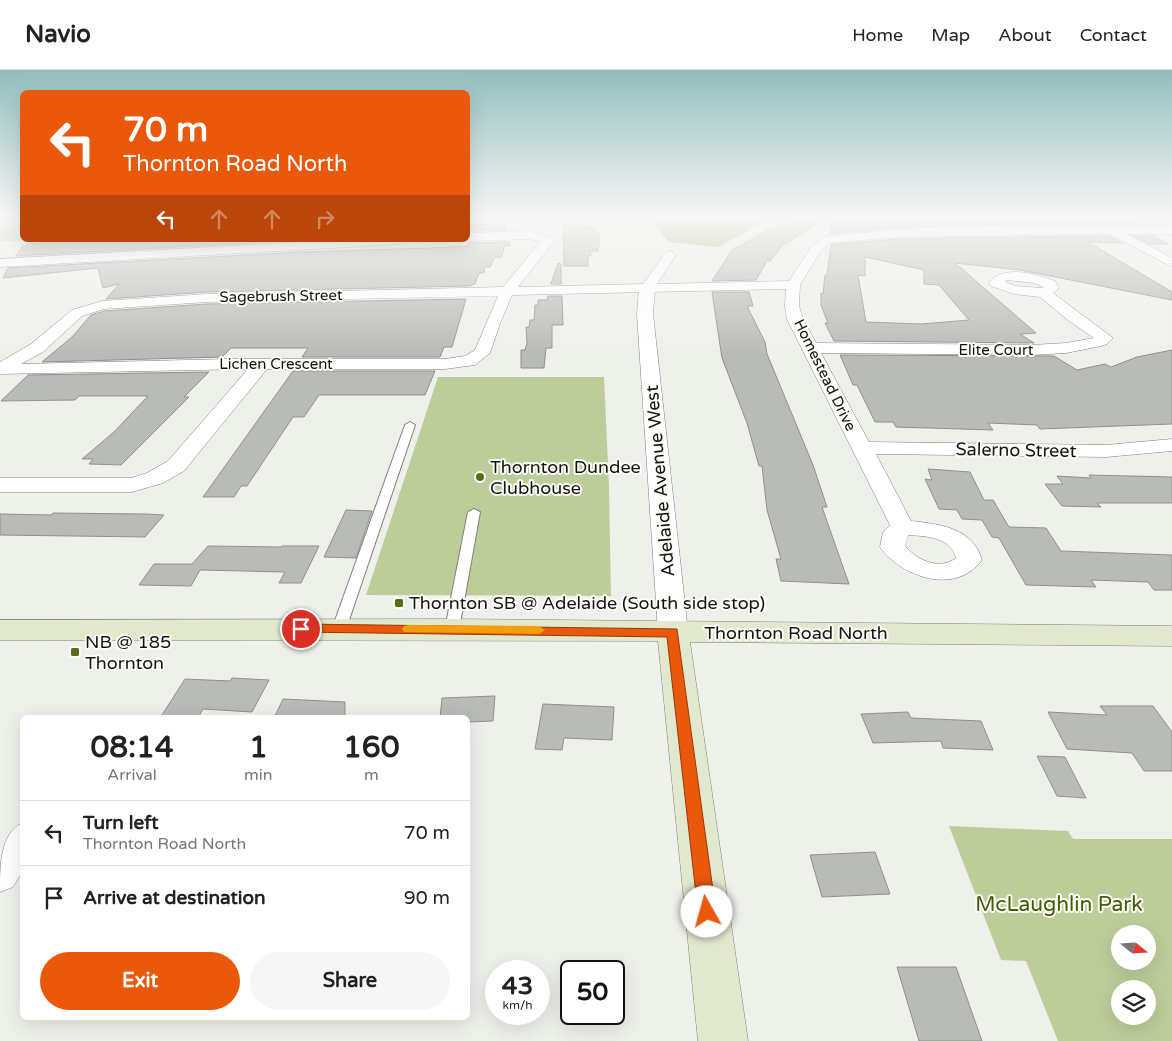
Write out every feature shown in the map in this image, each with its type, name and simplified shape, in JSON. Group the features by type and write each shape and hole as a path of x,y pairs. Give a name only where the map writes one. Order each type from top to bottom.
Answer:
{"main road":[{"name":"Thornton Road North","path":"0,630 452,629 1172,636"},
{"name":"Adelaide Avenue West","path":"673,632 723,1041"}],"street":[{"name":"Lichen Crescent","path":"0,370 262,364 445,364 469,361 482,353 494,321 508,292 530,263"},
{"name":"Adelaide Avenue West","path":"664,263 647,289 645,314 673,632"},
{"path":"793,285 807,263"},
{"name":"Sagebrush Street","path":"0,370 37,348 77,313 102,305 207,298 793,285"},
{"name":"Homestead Drive","path":"793,285 792,306 809,348 903,527"},
{"name":"Elite Court","path":"809,348 1032,350 1066,348 1101,341 1105,338 1074,318 1044,293"},
{"path":"0,485 132,485 155,478 176,466 262,364"},
{"name":"Salerno Street","path":"861,448 1106,451 1172,445"},
{"path":"0,875 20,843"}],"lane":[{"path":"339,629 410,426"},
{"path":"452,629 474,512"}],"green space":[{"path":"438,377 604,377 609,486 611,596 366,595"},
{"name":"McLaughlin Park","path":"949,826 1068,831 1073,839 1172,839 1172,1041 1058,1041 1026,961 1001,960"}],"building":[{"path":"94,263 492,263 490,267 485,267 484,273 479,273 475,284 469,286 207,292 106,299 119,284 103,288 98,268 3,278 8,268"},
{"path":"558,263 561,264 561,284 551,284"},
{"path":"564,263 588,263 588,266 564,266"},
{"path":"723,263 766,263 756,280 712,281"},
{"path":"829,263 865,263 865,276 858,275 866,322 921,324 969,320 939,285 924,284 924,270 894,263 955,263 1036,333 1020,334 1034,343 834,341 825,323 828,323 821,305 821,293 823,294 825,275 827,275"},
{"path":"958,263 1124,263 1172,292 1172,300 1020,270"},
{"path":"712,292 749,292 753,306 747,306 765,342 767,354 813,465 827,507 822,507 849,584 781,581 776,559 781,559 767,510 762,466 759,466 747,423 722,358"},
{"path":"548,296 562,296 563,325 552,325 552,348 546,348 544,368 521,368 521,350 525,350 527,343 526,327 529,327 530,320 534,320 535,305 538,305 538,300 547,300"},
{"path":"466,299 452,347 444,347 440,357 302,357 308,348 231,348 222,357 42,362 72,337 91,315 104,311 207,304"},
{"path":"1172,350 1172,424 1040,429 1037,425 988,423 993,430 896,427 893,422 875,422 857,385 853,385 840,355 1054,356 1077,370 1105,364 1111,367 1137,357"},
{"path":"293,371 435,371 425,395 319,395 304,417 293,417 247,486 241,486 234,497 203,497"},
{"path":"209,372 184,397 189,397 121,465 89,464 93,459 82,459 114,432 148,396 79,396 75,400 1,401 28,375"},
{"path":"928,469 970,472 984,500 993,500 1009,527 1046,528 1061,551 1172,555 1172,590 1154,590 1148,582 1091,580 1096,587 1026,585 999,538 992,537 982,520 962,519 957,510 939,509 925,479 932,480"},
{"path":"1089,475 1172,477 1172,503 1097,503 1101,507 1062,506 1045,484 1063,484 1057,476 1091,478"},
{"path":"346,510 372,511 356,558 324,557"},
{"path":"53,513 164,515 145,537 0,535 0,514 51,515"},
{"path":"208,546 319,546 301,583 279,583 285,572 200,570 191,586 139,585 154,564 192,564"},
{"path":"232,678 269,680 252,712 203,709 200,715 162,715 185,679 230,681"},
{"path":"495,696 493,721 470,722 470,715 440,715 442,698"},
{"path":"283,699 345,702 345,715 275,715"},
{"path":"543,704 614,707 612,740 564,738 562,750 535,749"},
{"path":"1100,706 1153,706 1172,732 1172,771 1144,771 1132,753 1067,749 1048,712 1107,715"},
{"path":"908,712 911,718 981,721 993,750 943,748 941,741 873,743 861,714"},
{"path":"1037,756 1065,757 1086,798 1057,796"},
{"path":"875,852 890,894 822,897 810,855"},
{"path":"897,967 956,967 982,1041 919,1041"}],"slow traffic":[{"path":"408,629 539,630"}],"place":[{"name":"Thornton Dundee Clubhouse","path":"480,477"},
{"name":"Thornton SB @ Adelaide (South side stop)","path":"399,603"},
{"name":"NB @ 185 Thornton","path":"75,652"}],"route":[{"path":"301,629 673,632 707,912"}]}
